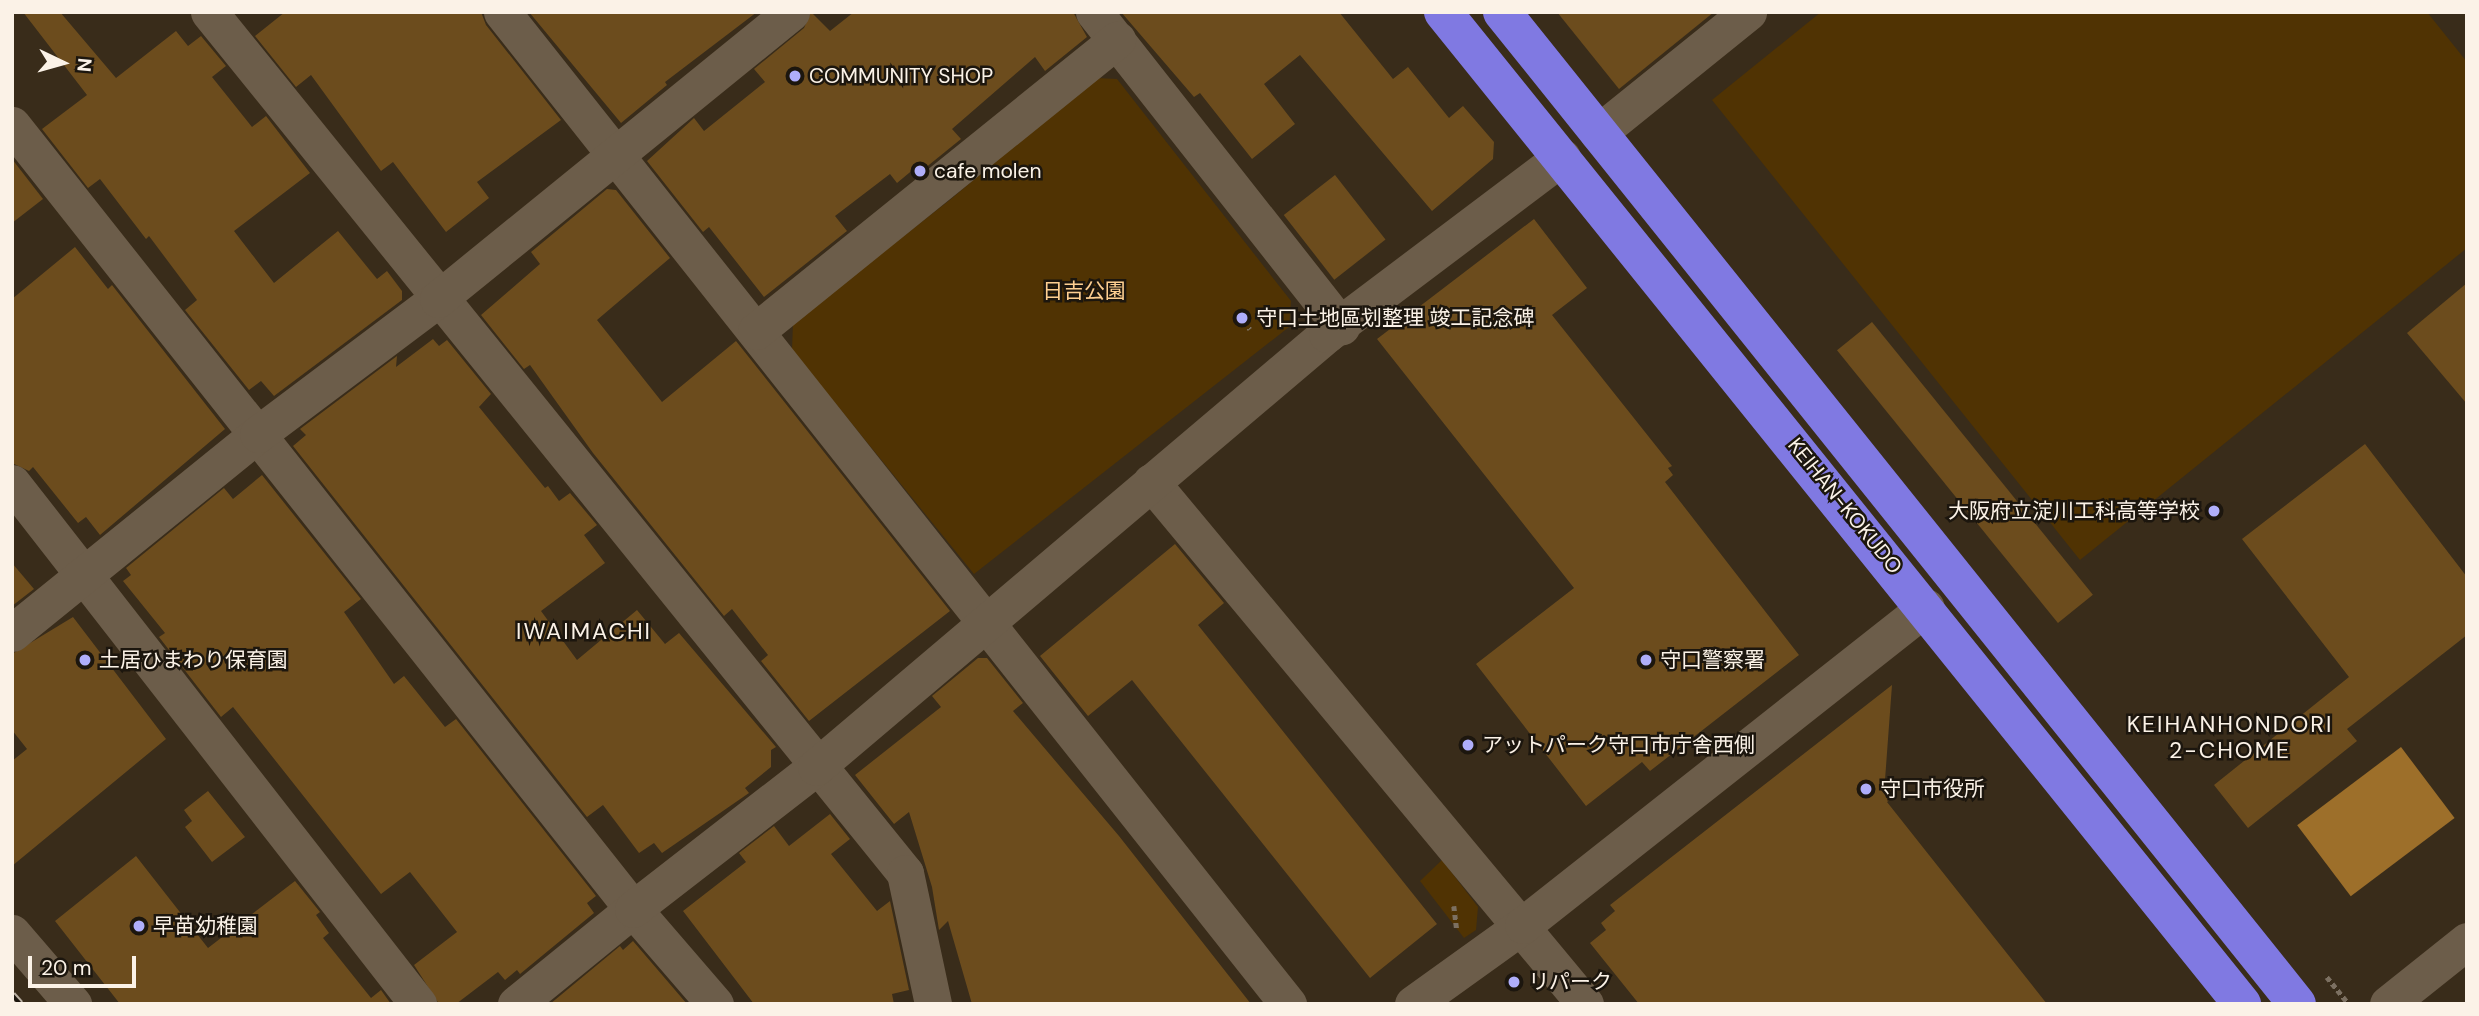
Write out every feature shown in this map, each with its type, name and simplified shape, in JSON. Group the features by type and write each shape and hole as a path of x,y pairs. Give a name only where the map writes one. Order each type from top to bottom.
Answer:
{"highway":[{"name":"KEIHAN-KOKUDO","path":"1443,12 1926,607 2242,1004"},
{"name":"KEIHAN-KOKUDO","path":"1502,12 2297,1004"}],"street":[{"path":"209,12 816,767 905,873 933,1004"},
{"path":"502,12 987,620 1288,1004"},
{"path":"12,634 81,574 258,434 438,299 791,12"},
{"path":"1094,12 1341,326"},
{"path":"1598,133 1748,12"},
{"path":"756,331 1117,40"},
{"path":"12,125 634,909 715,1004"},
{"path":"516,1004 816,767 1151,482 1341,326 1562,157"},
{"path":"1151,482 1523,925 1586,1004"},
{"path":"12,483 418,1004"},
{"path":"1413,1004 1523,925 1926,607"},
{"path":"12,933 73,1004"},
{"path":"2388,1004 2467,941"}],"path":[{"path":"1244,321 1250,329"}],"green space":[{"path":"1821,12 2427,12 2467,62 2467,248 2080,560 1712,100"},
{"name":"日吉公園","path":"1095,78 1117,79 1291,301 1289,327 974,574 792,350 793,323 951,199"},
{"path":"1442,860 1478,907 1476,930 1464,938 1420,881"}],"shaded area":[{"path":"2401,747 2455,818 2351,896 2297,825"}],"building":[{"path":"23,12 60,12 116,78 176,31 188,46 201,36 226,66 212,77 252,127 266,116 310,173 234,231 274,283 338,231 377,279 387,271 402,291 402,300 274,396 261,381 249,390 185,310 197,300 149,236 146,239 100,179 88,188 42,129 87,95"},
{"path":"285,12 481,12 486,25 561,120 477,182 489,198 446,232 393,162 381,171 311,75 296,87 255,36"},
{"path":"529,12 757,12 665,82 667,85 621,123"},
{"path":"811,12 830,31 854,12 1073,12 1087,37 1045,71 1035,57 952,129 961,139 919,173 915,168 897,183 890,174 835,216 847,231 764,297 709,227 703,232 647,161 694,118 704,131 765,82 754,69 804,28"},
{"path":"1121,12 1339,12 1393,79 1408,67 1449,118 1463,106 1494,142 1493,159 1432,211 1300,55 1264,84 1295,124 1252,159 1200,93 1194,97"},
{"path":"1557,12 1714,12 1619,89"},
{"path":"12,159 43,199 12,223"},
{"path":"1335,175 1385,240 1334,280 1284,215"},
{"path":"607,189 616,190 670,258 597,320 662,402 736,341 950,611 809,721 761,661 768,655 732,609 724,616 593,453 530,365 524,369 481,315 540,264 531,252"},
{"path":"1534,219 1587,288 1552,315 1672,466 1668,468 1673,475 1665,482 1799,655 1650,771 1642,762 1586,806 1476,664 1574,588 1377,339"},
{"path":"75,247 108,289 112,285 225,429 100,535 86,517 78,523 33,467 29,471 12,463 12,299"},
{"path":"2467,283 2467,404 2407,333"},
{"path":"1872,322 2093,595 2058,623 1837,350"},
{"path":"433,339 439,346 447,340 491,394 479,407 545,488 548,486 559,501 570,493 597,525 584,535 605,563 541,611 577,660 637,610 665,644 679,633 776,747 771,750 771,767 745,788 749,793 662,853 654,843 639,853 603,805 587,817 293,446 306,435 300,429 397,356 396,367"},
{"path":"2365,444 2467,577 2467,635 2347,729 2357,741 2248,828 2214,785 2349,677 2242,539"},
{"path":"262,475 361,599 344,612 394,684 404,676 445,727 456,719 596,896 587,903 594,913 520,974 517,970 505,980 498,972 456,1004 439,1004 414,965 457,932 410,872 381,894 233,707 221,717 159,637 165,633 123,581 131,575 126,568 224,488 233,499"},
{"path":"1175,544 1224,603 1198,625 1437,924 1370,978 1132,680 1088,716 1040,656"},
{"path":"12,563 34,589 12,606"},
{"path":"73,617 166,739 12,866 12,761 27,749 12,730 12,654"},
{"path":"978,658 987,658 1023,703 1013,711 1119,836 1251,1004 972,1004 948,921 939,930 932,887 909,812 894,824 855,775 941,707 932,696"},
{"path":"1892,685 1885,780 1896,795 1887,802 2047,1004 1639,1004 1590,943 1606,930 1601,923 1615,911 1610,905"},
{"path":"208,791 245,837 212,862 185,827 192,821 184,810"},
{"path":"830,814 850,839 831,854 877,911 890,901 909,990 892,994 894,1004 754,1004 683,911 746,862 739,853 774,826 789,846"},
{"path":"136,856 208,948 295,881 320,912 316,915 329,933 323,938 371,998 381,990 391,1004 120,1004 55,921"},
{"path":"633,941 687,1004 550,1004 620,946 623,950"}],"railway":[{"path":"12,995 20,1004"}],"place":[{"name":"COMMUNITY SHOP","path":"795,76"},
{"name":"cafe molen","path":"920,171"},
{"name":"守口土地區划整理 竣工記念碑","path":"1242,318"},
{"name":"大阪府立淀川工科高等学校","path":"2214,511"},
{"name":"土居ひまわり保育園","path":"85,660"},
{"name":"守口警察署","path":"1646,660"},
{"name":"アットパーク守口市庁舎西側","path":"1468,745"},
{"name":"守口市役所","path":"1866,789"},
{"name":"早苗幼稚園","path":"139,926"},
{"name":"リパーク","path":"1514,982"}],"district":[{"name":"IWAIMACHI","path":"584,631"},
{"name":"KEIHANHONDORI 2-CHOME","path":"2230,737"}]}
